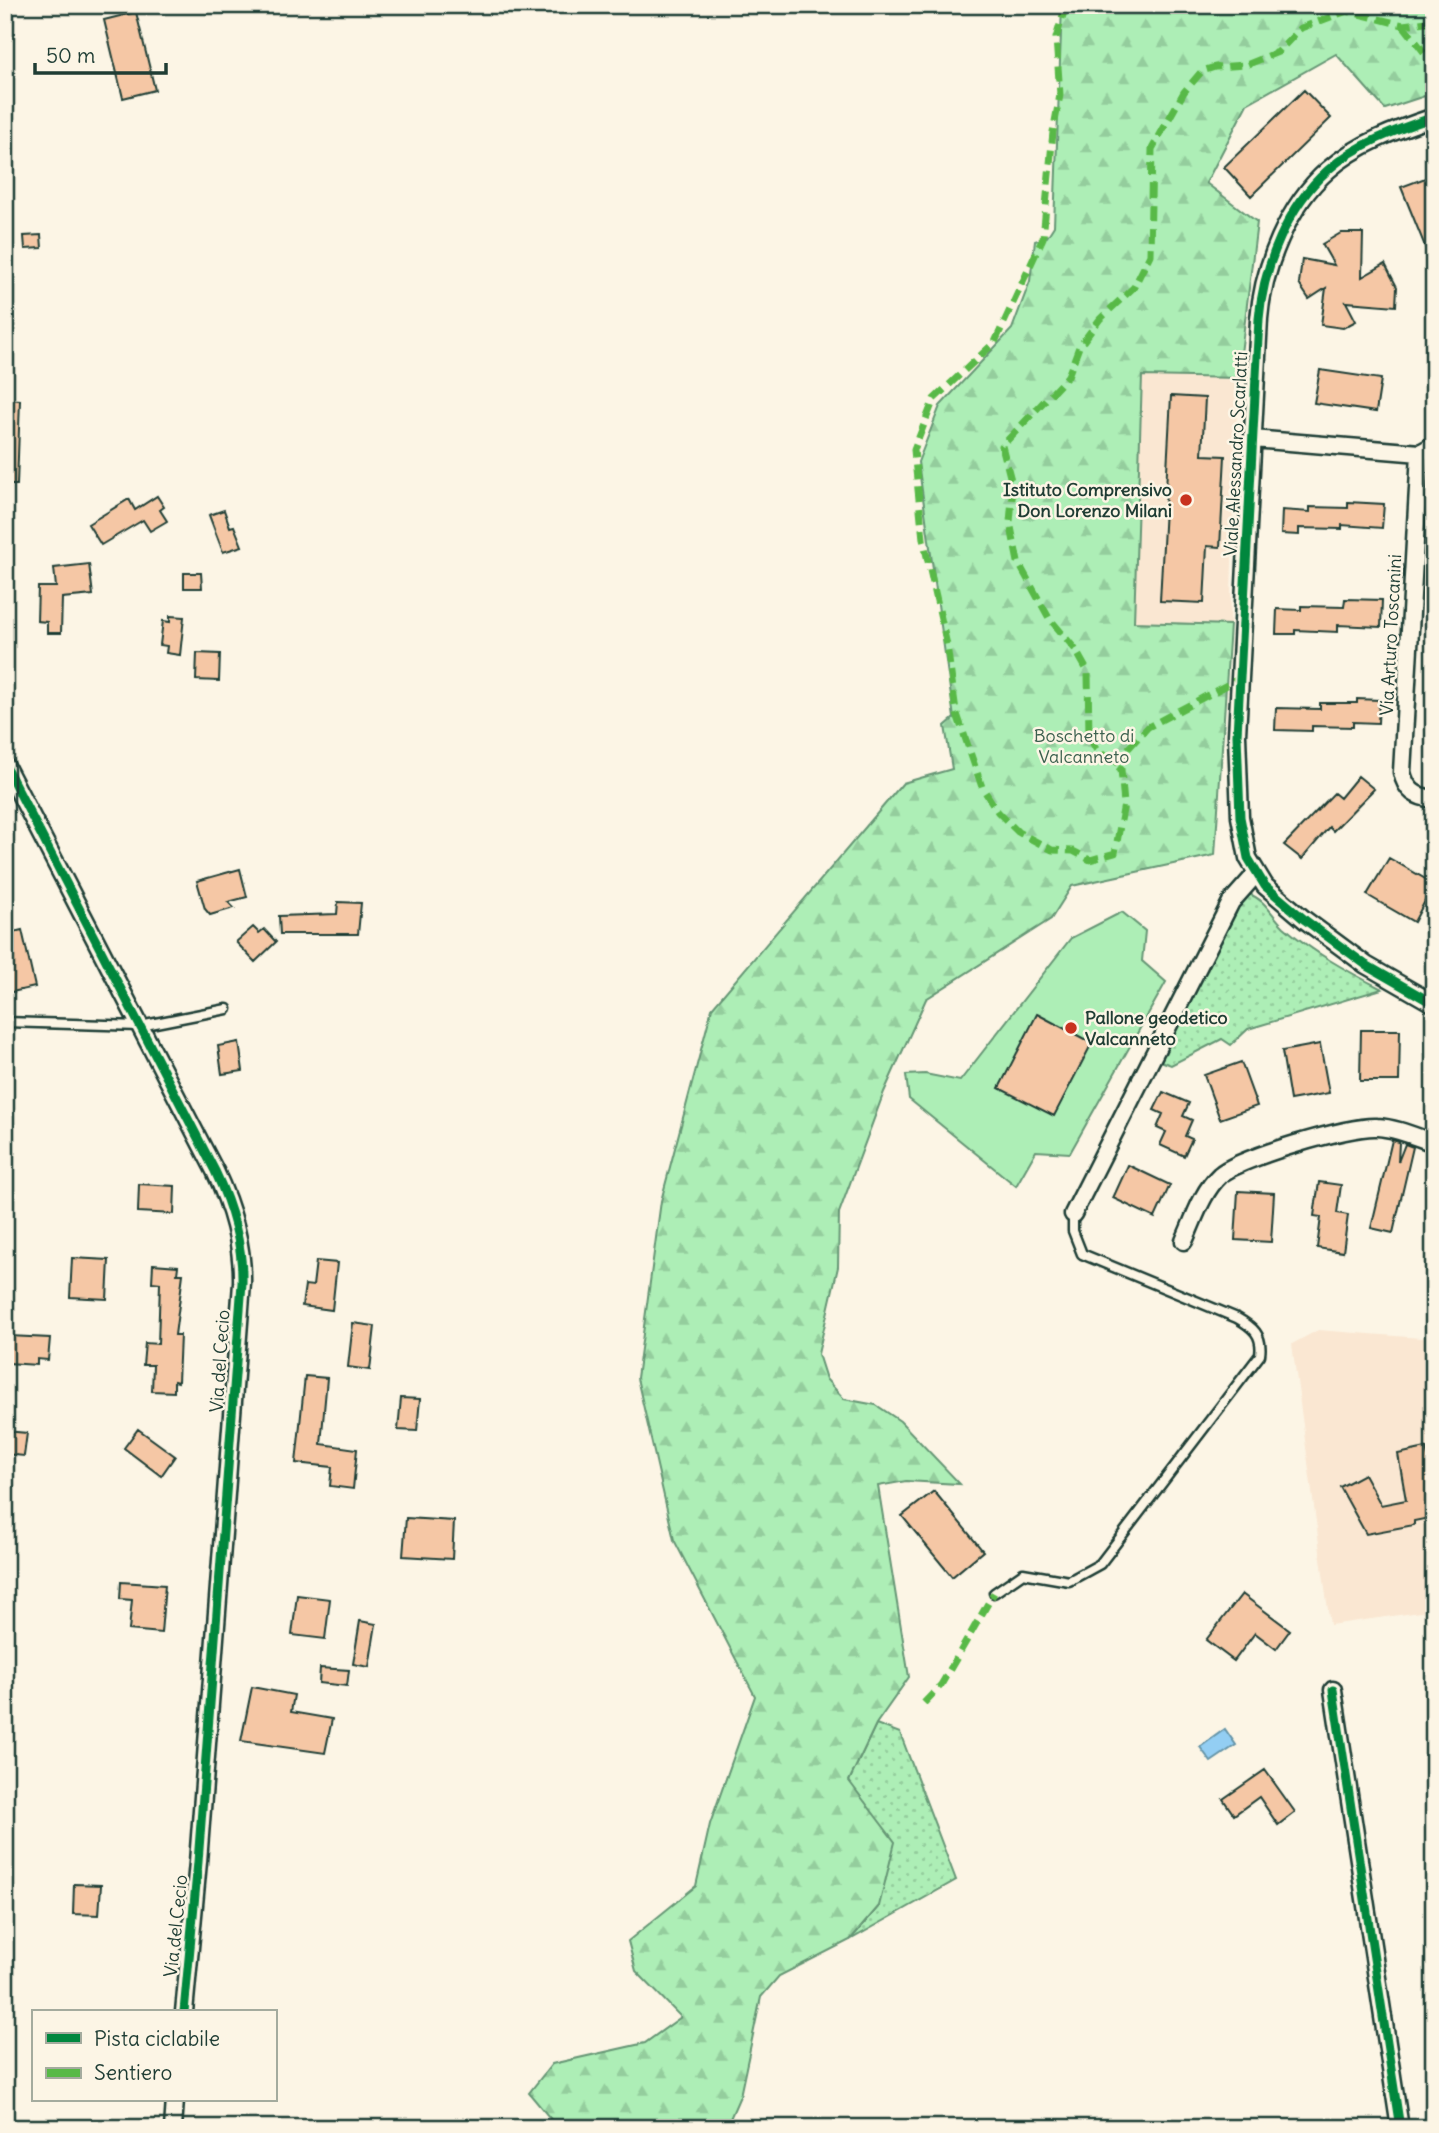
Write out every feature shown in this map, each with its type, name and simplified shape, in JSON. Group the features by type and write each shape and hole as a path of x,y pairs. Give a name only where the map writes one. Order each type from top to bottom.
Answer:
{"street":[{"name":"Viale Alessandro Scarlatti","path":"1255,875 1241,826 1237,752 1261,300 1272,259 1289,222 1312,187 1333,166 1370,144 1434,117"},
{"path":"1253,439 1427,449"},
{"name":"Via Arturo Toscanini","path":"1427,449 1402,772 1409,790 1434,799"},
{"name":"Via del Cecio","path":"5,765 219,1180 235,1222 242,1257 198,1862 184,2010"},
{"path":"1073,1214 1231,902 1255,875 1331,940 1434,1004"},
{"path":"1184,1241 1211,1185 1223,1173 1243,1161 1362,1128 1391,1129 1434,1143"},
{"path":"1333,1690 1400,2128"},
{"path":"173,2128 175,2102"}],"lane":[{"path":"5,1022 140,1026 228,1009"},
{"path":"994,1592 1023,1573 1069,1581 1100,1564 1260,1355 1262,1342 1253,1327 1082,1254 1073,1231 1073,1214"}],"shaded area":[{"name":"Istituto Comprensivo Don Lorenzo Milani","path":"1142,375 1238,378 1230,625 1133,622"},
{"path":"1318,1330 1434,1339 1434,1610 1330,1625 1292,1344"}],"green space":[{"name":"Boschetto di Valcanneto","path":"1062,5 1434,5 1434,93 1385,109 1336,54 1247,104 1206,183 1257,222 1238,378 1142,376 1134,622 1230,625 1215,855 1072,886 1051,919 926,999 884,1092 839,1213 838,1267 818,1354 826,1379 844,1399 876,1405 900,1421 960,1484 906,1481 878,1486 909,1677 876,1724 849,1781 895,1842 879,1906 850,1940 779,1976 761,1997 740,2096 726,2128 558,2128 529,2093 552,2064 645,2043 681,2017 636,1971 628,1941 696,1886 710,1824 755,1696 674,1540 637,1378 661,1201 712,1008 903,783 952,769 945,726 954,718 918,462 940,406 1012,329 1030,281 1035,241 1047,237 1054,226"},
{"path":"1249,894 1260,900 1284,927 1307,945 1382,989 1248,1029 1231,1045 1222,1039 1171,1065 1160,1061 1238,905"},
{"name":"Pallone geodetico Valcanneto","path":"1122,912 1145,931 1142,961 1166,982 1070,1153 1036,1151 1016,1186 909,1099 906,1075 925,1074 960,1081 1071,938"},
{"path":"876,1724 900,1733 956,1880 850,1940 879,1906 849,1781"}],"water":[{"path":"1225,1729 1236,1745 1211,1762 1200,1747"}],"building":[{"path":"136,12 155,90 123,98 104,20"},
{"path":"1304,90 1331,118 1251,196 1224,167"},
{"path":"1428,177 1434,192 1433,266 1401,187"},
{"path":"1341,233 1363,233 1362,277 1385,264 1397,287 1396,306 1346,302 1356,321 1343,328 1321,325 1326,288 1309,299 1299,284 1302,259 1334,265 1322,244"},
{"path":"41,235 42,248 25,249 24,236"},
{"path":"1320,370 1381,379 1376,412 1314,403"},
{"path":"1171,396 1205,398 1202,455 1225,456 1220,547 1207,546 1204,603 1160,601"},
{"path":"5,399 20,400 17,485 5,485"},
{"path":"157,496 164,507 160,510 167,521 150,531 143,520 101,545 88,524 129,499 135,510"},
{"path":"1348,502 1384,504 1382,528 1342,525 1342,529 1299,528 1299,535 1281,534 1282,510 1310,512 1310,507 1348,508"},
{"path":"224,510 230,527 234,526 242,546 223,552 209,515"},
{"path":"89,564 93,595 62,598 61,633 47,633 47,622 37,621 38,587 56,587 54,568"},
{"path":"184,573 201,573 202,588 184,588"},
{"path":"1345,599 1382,600 1381,627 1338,625 1338,632 1295,630 1295,634 1276,634 1277,609 1301,610 1301,606 1344,607"},
{"path":"170,616 184,617 180,655 166,653 167,646 160,645 163,621 170,622"},
{"path":"197,653 220,654 219,681 196,680"},
{"path":"1357,699 1379,700 1378,723 1353,722 1353,727 1312,726 1312,731 1275,730 1276,708 1320,709 1320,703 1357,703"},
{"path":"1358,776 1374,789 1333,831 1329,827 1302,859 1284,845 1334,793 1340,798"},
{"path":"1389,858 1434,884 1414,922 1367,895"},
{"path":"240,869 247,897 228,902 234,908 210,915 205,909 197,881"},
{"path":"338,902 361,903 358,934 280,934 279,916 337,914"},
{"path":"253,927 259,933 264,929 276,942 255,962 236,942"},
{"path":"22,930 35,987 7,993 5,934"},
{"path":"1037,1014 1092,1043 1054,1116 999,1088"},
{"path":"1361,1030 1400,1030 1399,1081 1360,1081"},
{"path":"239,1042 243,1071 222,1074 218,1046"},
{"path":"1320,1044 1329,1093 1290,1100 1282,1051"},
{"path":"1241,1062 1257,1106 1220,1119 1204,1075"},
{"path":"1163,1092 1189,1103 1183,1116 1192,1120 1185,1136 1192,1139 1184,1156 1160,1145 1166,1132 1157,1128 1163,1114 1154,1110"},
{"path":"1392,1140 1399,1142 1398,1162 1405,1144 1413,1147 1393,1233 1371,1228"},
{"path":"1128,1165 1170,1185 1155,1218 1113,1198"},
{"path":"1319,1182 1341,1185 1337,1213 1348,1215 1343,1252 1317,1248 1321,1217 1314,1216"},
{"path":"139,1184 175,1186 174,1214 138,1212"},
{"path":"1238,1191 1274,1193 1271,1242 1235,1240"},
{"path":"72,1258 109,1260 107,1299 70,1297"},
{"path":"316,1261 337,1263 332,1310 302,1306 305,1285 313,1286"},
{"path":"153,1264 178,1266 177,1274 183,1274 175,1335 180,1335 178,1382 174,1381 174,1392 152,1391 153,1365 143,1365 145,1343 158,1344 160,1283 152,1282"},
{"path":"353,1323 375,1326 370,1370 348,1367"},
{"path":"9,1336 50,1338 48,1360 37,1359 37,1365 8,1363"},
{"path":"305,1376 327,1378 321,1444 357,1449 353,1489 330,1486 332,1467 296,1463"},
{"path":"401,1398 420,1399 417,1431 398,1430"},
{"path":"138,1429 175,1456 161,1476 124,1448"},
{"path":"5,1431 27,1433 24,1456 5,1454"},
{"path":"1426,1448 1430,1466 1434,1465 1434,1517 1414,1521 1414,1525 1366,1534 1340,1487 1364,1474 1381,1505 1406,1500 1398,1454"},
{"path":"934,1491 983,1551 952,1577 902,1516"},
{"path":"406,1518 454,1521 452,1559 403,1556"},
{"path":"121,1582 165,1585 161,1633 129,1630 132,1600 120,1599"},
{"path":"1242,1594 1290,1630 1276,1649 1255,1633 1234,1661 1206,1640"},
{"path":"297,1595 330,1599 325,1639 292,1635"},
{"path":"360,1621 376,1624 369,1667 353,1664"},
{"path":"320,1668 349,1670 347,1686 319,1683"},
{"path":"252,1687 294,1695 291,1712 332,1719 325,1753 241,1741"},
{"path":"1265,1770 1295,1812 1278,1825 1259,1797 1234,1815 1223,1799"},
{"path":"74,1884 101,1885 99,1915 73,1914"}],"marked path":[{"path":"1066,5 1056,38 1060,95 1053,132 1043,238 995,342 934,399 914,450 923,539 947,645 956,711 982,787 998,812 1018,832 1052,850 1073,851 1090,860 1115,853 1124,804 1121,769 1096,749 1089,737 1088,672 1075,649 1049,618 1018,562 1010,522 1013,488 1002,446 1068,376 1079,347 1100,319 1134,287 1150,255 1152,149 1184,92 1202,71 1215,67 1246,65 1278,52 1301,28 1347,11 1403,25 1434,21"},
{"path":"1403,25 1434,65"},
{"path":"1114,764 1148,727 1240,678"},
{"path":"924,1703 941,1685 994,1593"}],"cycle path":[{"path":"1434,117 1365,145 1328,170 1301,201 1272,258 1261,299 1259,319 1237,735 1240,817 1248,858 1265,886 1305,920 1366,965 1434,1004"},
{"path":"5,765 215,1171 227,1198 241,1254 242,1283 184,2010"},
{"path":"1333,1690 1400,2128"}],"place":[{"name":"Istituto Comprensivo Don Lorenzo Milani","path":"1186,500"},
{"name":"Pallone geodetico Valcanneto","path":"1071,1028"}]}
